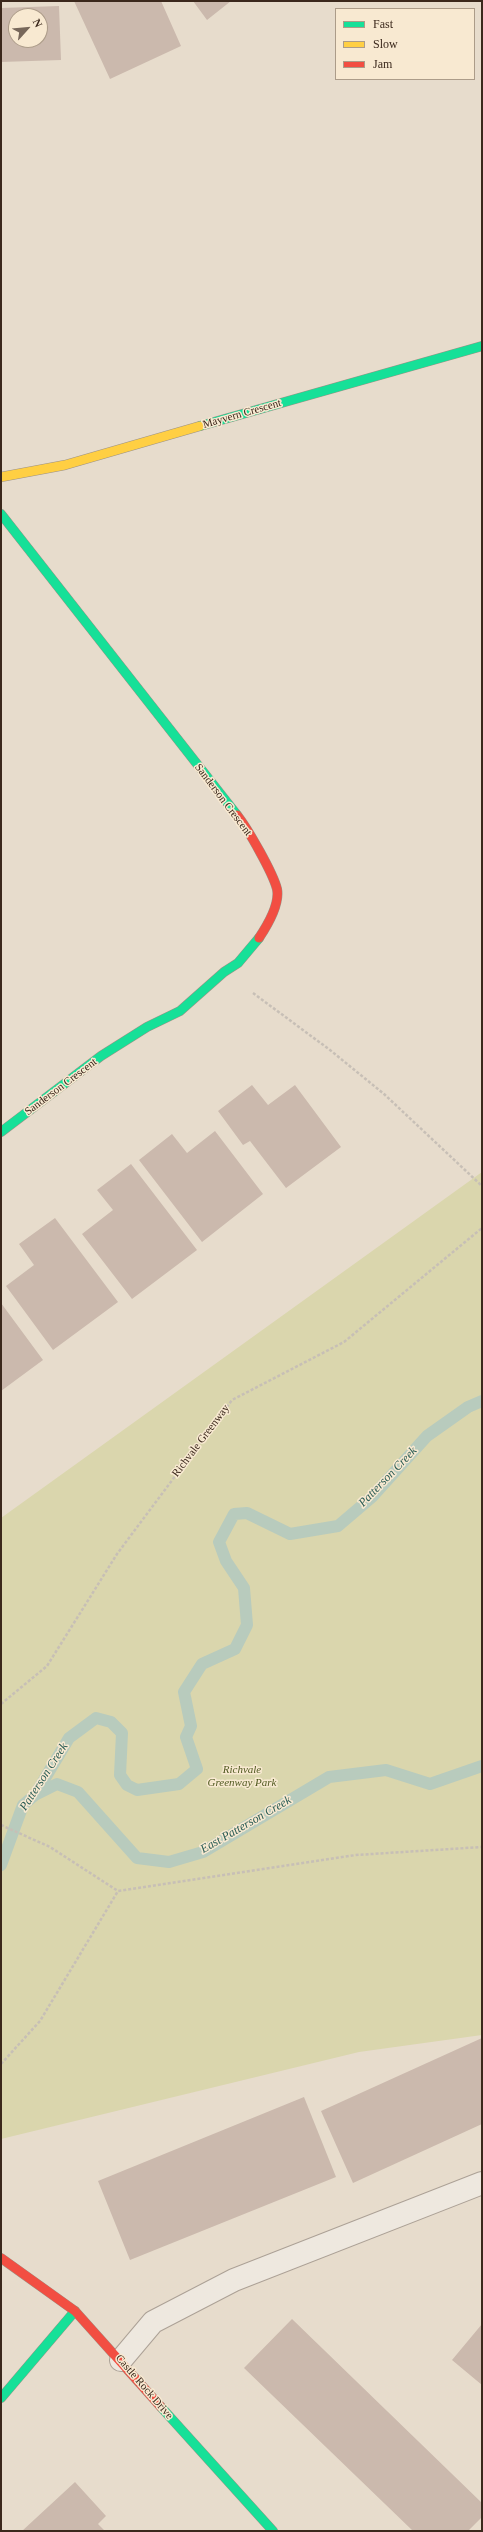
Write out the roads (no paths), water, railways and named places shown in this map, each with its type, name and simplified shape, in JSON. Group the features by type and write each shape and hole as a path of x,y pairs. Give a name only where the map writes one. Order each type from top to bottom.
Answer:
{"street":[{"name":"Mayvern Crescent","path":"1,477 65,465 482,346"},
{"name":"Sanderson Crescent","path":"1,514 248,829 277,890 271,920 252,949 238,963 224,972 180,1011 148,1027 101,1056 1,1132"},
{"name":"Castle Rock Drive","path":"1,2258 75,2311 121,2360 273,2531"},
{"path":"1,2398 75,2311"}],"lane":[{"path":"121,2360 153,2322 234,2280 482,2183"}],"waterway":[{"name":"Patterson Creek","path":"1,1865 23,1805 35,1795 69,1738 96,1718 111,1722 122,1733 120,1775 127,1785 137,1790 179,1784 197,1769 186,1737 191,1726 184,1692 202,1664 235,1649 247,1625 244,1588 226,1561 219,1542 234,1514 247,1513 290,1534 338,1526 372,1497 427,1436 468,1407 482,1401"},
{"name":"East Patterson Creek","path":"35,1795 57,1784 78,1792 137,1858 169,1862 203,1852 329,1777 386,1770 430,1784 482,1766"}],"park label":[{"name":"Richvale Greenway Park","path":"242,1776"}]}
